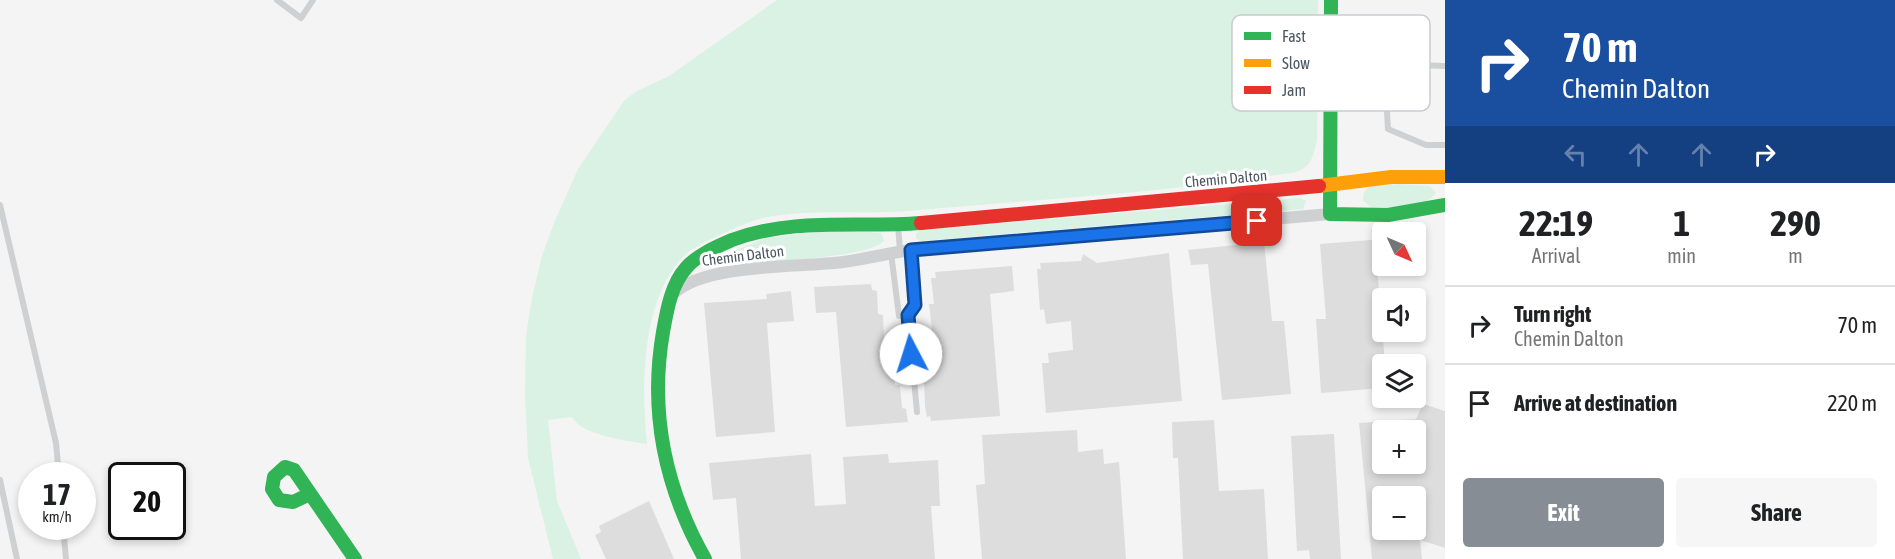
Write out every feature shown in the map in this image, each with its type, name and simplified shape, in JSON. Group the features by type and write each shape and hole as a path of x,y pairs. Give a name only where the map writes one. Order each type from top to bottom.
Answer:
{"street":[{"path":"1331,0 1331,15"},
{"path":"1330,111 1330,214"},
{"name":"Chemin Dalton","path":"671,296 684,271 694,260 754,233 778,228 843,222 898,224 1398,176 1445,177"},
{"name":"Chemin Dalton","path":"671,296 689,282 705,276 845,262 900,251 1330,214 1363,217 1425,211 1445,206"},
{"path":"671,296 659,353 659,430 676,502 705,559"},
{"path":"310,494 355,559"}],"lane":[{"path":"277,0 301,18 313,0"},
{"path":"1430,66 1445,66"},
{"path":"1387,111 1388,129 1426,145 1445,145"},
{"path":"0,205 56,443 58,462"},
{"path":"898,224 899,316 908,315"},
{"path":"900,251 915,305 908,315 916,412"},
{"path":"0,480 16,559"},
{"path":"64,540 66,559"}],"green space":[{"path":"777,0 1318,0 1318,15 1232,15 1232,111 1317,111 1317,140 1310,162 1303,169 1291,173 1121,193 908,211 817,212 781,215 746,223 686,254 671,272 660,293 652,318 645,370 647,444 595,433 577,423 572,417 548,420 557,501 581,559 553,559 528,458 525,393 526,335 542,256 578,169 624,101 635,92 669,76"},
{"path":"1400,184 1430,186 1436,193 1424,202 1396,207 1371,208 1363,200 1364,192 1369,187"},
{"path":"1300,198 1306,201 1303,209 922,241 916,239 916,234 920,230"},
{"path":"838,230 881,233 884,241 872,247 828,256 771,262 704,266 703,264 765,238"}],"building":[{"path":"1372,240 1372,276 1378,276 1379,288 1372,288 1372,342 1383,342 1384,354 1372,354 1372,389 1321,393 1316,319 1326,319 1320,244"},
{"path":"1264,242 1272,321 1284,321 1291,394 1222,400 1208,264 1191,265 1188,250"},
{"path":"1169,253 1182,401 1046,413 1042,363 1049,363 1048,353 1073,350 1071,321 1046,324 1044,309 1040,310 1037,269 1041,269 1040,263 1081,261 1083,254 1097,263"},
{"path":"1012,266 1014,291 990,294 1000,416 931,421 930,416 927,417 925,406 924,381 928,380 926,330 932,329 929,304 934,304 931,278 936,278 935,272"},
{"path":"871,284 872,290 877,291 878,314 883,315 884,338 888,338 890,359 894,360 895,385 900,385 902,408 906,409 908,422 846,427 836,312 816,313 814,287"},
{"path":"791,291 794,321 767,323 775,432 716,437 704,303 767,299 766,294"},
{"path":"1426,405 1445,411 1445,548 1420,540 1422,559 1372,559 1359,423 1372,422 1372,474 1426,474 1426,420 1402,420 1416,419 1421,408 1426,408"},
{"path":"1214,420 1219,491 1264,489 1268,559 1183,559 1178,458 1173,458 1172,422"},
{"path":"1077,430 1078,452 1103,449 1104,464 1119,462 1126,559 982,559 976,485 985,484 982,435"},
{"path":"1334,434 1341,559 1310,559 1309,550 1297,551 1291,436"},
{"path":"811,454 815,506 846,504 843,457 888,454 889,463 938,460 940,506 931,506 935,559 741,559 736,498 713,500 709,463"},
{"path":"649,501 674,559 606,559 595,535 601,532 599,526"}],"traffic: fast":[{"path":"1331,0 1331,15"},
{"path":"1330,111 1330,214 1388,215 1445,205"},
{"path":"705,559 691,532 670,477 660,421 659,362 663,332 670,298 681,275 690,263 707,252 732,240 778,228 921,223"},
{"path":"310,494 293,502 279,500 272,489 274,477 285,467 294,470 355,559"}],"traffic: slow":[{"path":"1319,186 1391,177 1445,177"}],"traffic: jam":[{"path":"921,223 1319,186"}],"route":[{"path":"911,354 908,315 915,305 911,250 1257,221"}]}
